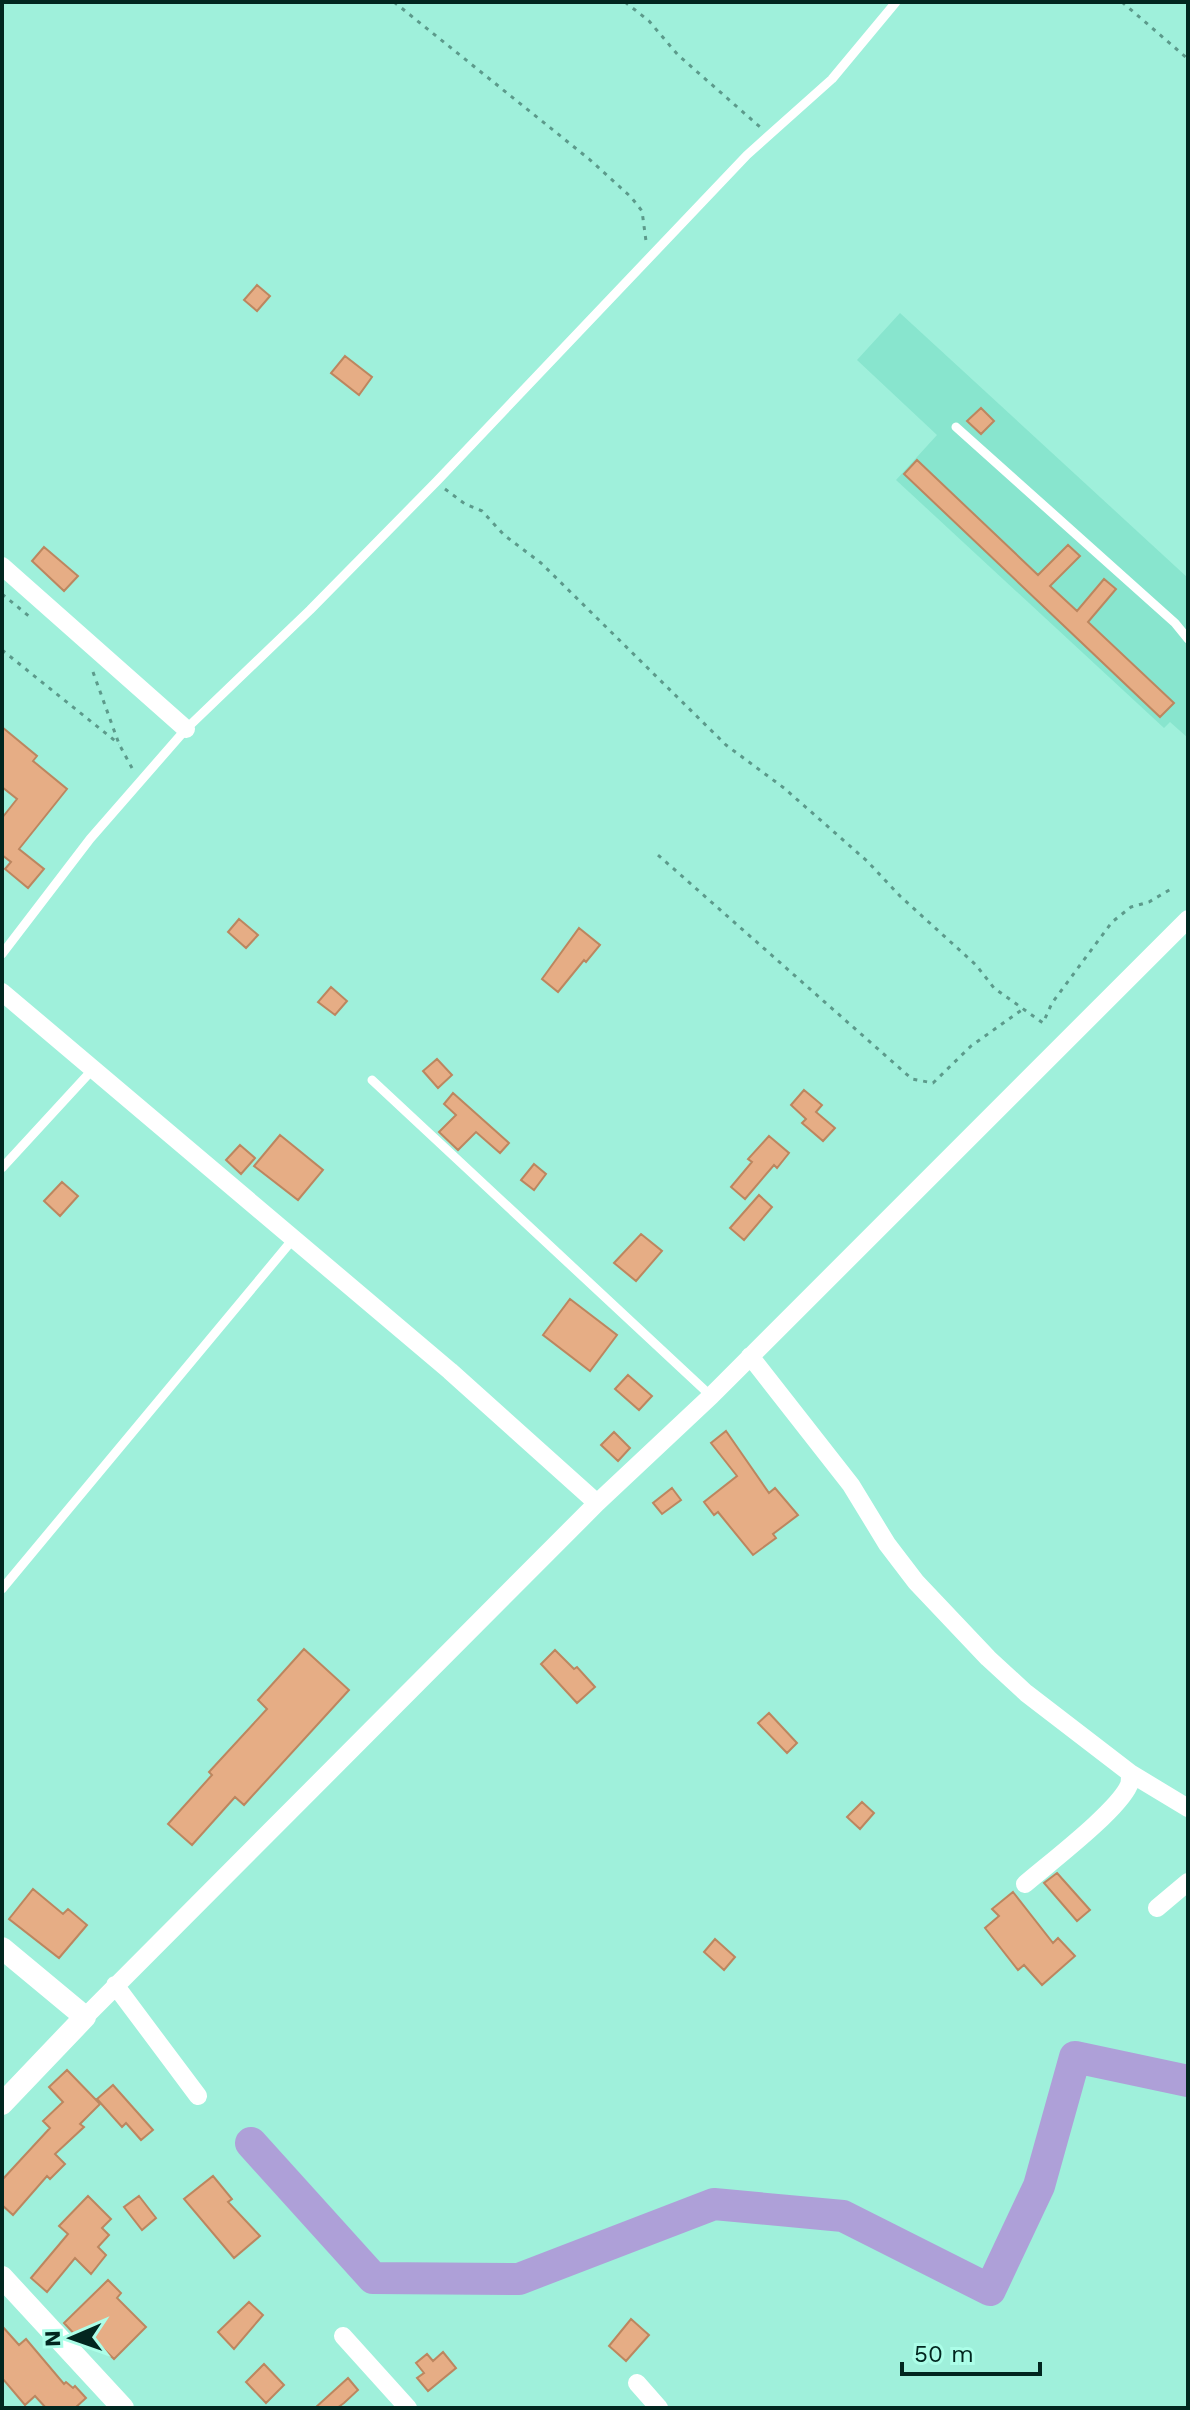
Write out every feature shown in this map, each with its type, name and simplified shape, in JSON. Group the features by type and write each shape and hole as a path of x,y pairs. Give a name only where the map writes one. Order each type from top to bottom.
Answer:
{"street":[{"path":"2,566 186,729"},
{"path":"2,2104 115,1985 597,1503 711,1396 1188,919"},
{"path":"2,992 450,1371 597,1503"},
{"path":"750,1356 851,1485 887,1544 916,1582 988,1658 1026,1693 1130,1773 1188,1808"},
{"path":"1025,1884 1076,1842 1118,1800 1129,1785 1130,1773"},
{"path":"1157,1908 1188,1882"},
{"path":"2,1948 85,2017"},
{"path":"115,1985 198,2096"},
{"path":"2,2277 123,2408"},
{"path":"343,2336 408,2408"},
{"path":"637,2383 659,2408"}],"lane":[{"path":"2,954 90,839 186,729 310,610 437,481 747,155 832,79 896,2"},
{"path":"956,427 1175,623 1188,639"},
{"path":"2,1168 94,1068"},
{"path":"372,1080 711,1396"},
{"path":"2,1589 294,1238"}],"path":[{"path":"394,2 589,159 631,197 642,211 648,261"},
{"path":"625,2 649,21 678,55 769,135"},
{"path":"1122,2 1188,59"},
{"path":"437,481 465,504 482,511 504,535 541,563 726,745 784,788 867,861 900,896 976,965 994,988 1043,1023 1052,1003 1112,922 1131,907 1149,902 1171,889"},
{"path":"2,594 35,622"},
{"path":"2,650 119,744"},
{"path":"91,667 119,744 139,782"},
{"path":"658,855 912,1079 933,1083 971,1046 1023,1009"}],"shaded area":[{"path":"900,313 1188,578 1188,738 1170,722 1164,728 896,480 937,435 857,360"}],"building":[{"path":"257,285 270,296 257,311 244,300"},
{"path":"345,356 372,377 359,395 331,373"},
{"path":"981,408 994,421 981,434 967,421"},
{"path":"917,460 1038,575 1068,545 1080,556 1050,586 1077,611 1104,579 1116,589 1088,622 1174,703 1160,717 904,474"},
{"path":"44,547 78,576 64,591 32,561"},
{"path":"2,727 37,756 33,761 67,789 19,849 44,869 28,888 5,869 11,862 2,855 2,818 17,799 2,787"},
{"path":"239,919 258,935 246,948 228,932"},
{"path":"579,928 600,945 558,992 542,979"},
{"path":"331,987 347,1001 335,1015 318,1002"},
{"path":"437,1059 452,1075 438,1088 423,1071"},
{"path":"804,1090 822,1105 816,1112 835,1128 823,1141 802,1123 806,1119 791,1105"},
{"path":"453,1093 509,1143 500,1153 476,1132 458,1150 439,1132 456,1115 444,1104"},
{"path":"280,1135 323,1170 298,1200 254,1166"},
{"path":"769,1136 789,1153 777,1168 774,1165 745,1199 731,1187 752,1162 748,1159"},
{"path":"240,1145 255,1158 241,1174 226,1160"},
{"path":"534,1164 546,1174 534,1190 521,1180"},
{"path":"62,1182 78,1196 60,1216 44,1201"},
{"path":"759,1195 772,1207 744,1240 730,1228"},
{"path":"641,1234 662,1251 636,1281 614,1263"},
{"path":"570,1299 617,1335 590,1371 543,1335"},
{"path":"628,1375 652,1396 639,1410 615,1389"},
{"path":"726,1431 769,1493 775,1488 798,1515 773,1534 776,1538 753,1555 718,1512 714,1515 704,1502 737,1476 711,1443"},
{"path":"614,1432 630,1448 618,1461 601,1445"},
{"path":"672,1488 681,1500 662,1514 653,1503"},
{"path":"304,1649 349,1690 244,1805 235,1797 192,1845 168,1824 212,1775 209,1772 267,1709 258,1700"},
{"path":"555,1650 574,1669 577,1667 595,1687 577,1703 541,1664"},
{"path":"769,1713 797,1743 787,1753 758,1723"},
{"path":"862,1802 874,1813 860,1829 847,1817"},
{"path":"1057,1873 1090,1910 1077,1921 1044,1883"},
{"path":"33,1889 63,1914 68,1909 87,1925 59,1958 9,1919"},
{"path":"1013,1892 1053,1943 1058,1938 1075,1956 1042,1985 1024,1965 1018,1970 985,1928 999,1916 992,1909"},
{"path":"715,1939 735,1957 724,1970 704,1952"},
{"path":"67,2070 100,2104 80,2124 84,2127 55,2154 65,2164 50,2179 47,2176 13,2215 2,2205 2,2180 50,2128 43,2121 63,2102 49,2087"},
{"path":"113,2085 153,2130 141,2140 126,2123 122,2127 97,2099"},
{"path":"213,2176 232,2199 228,2202 260,2236 234,2258 184,2199"},
{"path":"88,2196 111,2219 102,2228 109,2235 98,2247 106,2255 91,2274 75,2258 47,2292 31,2278 68,2234 59,2226"},
{"path":"139,2196 156,2218 142,2230 124,2207"},
{"path":"108,2280 121,2293 117,2298 146,2327 114,2359 86,2332 79,2339 64,2323"},
{"path":"249,2302 263,2315 234,2349 218,2332"},
{"path":"631,2319 649,2335 626,2361 609,2346"},
{"path":"2,2326 19,2345 26,2339 64,2384 75,2386 86,2398 75,2408 46,2408 35,2396 25,2405 2,2378"},
{"path":"443,2352 456,2368 428,2391 417,2378 424,2373 416,2363 427,2354 433,2361"},
{"path":"264,2364 284,2385 266,2403 246,2382"},
{"path":"348,2378 358,2390 344,2403 337,2408 315,2408"}],"waterway":[{"path":"251,2143 373,2278 519,2279 714,2204 843,2216 990,2290 1039,2186 1075,2057 1188,2081"}]}
